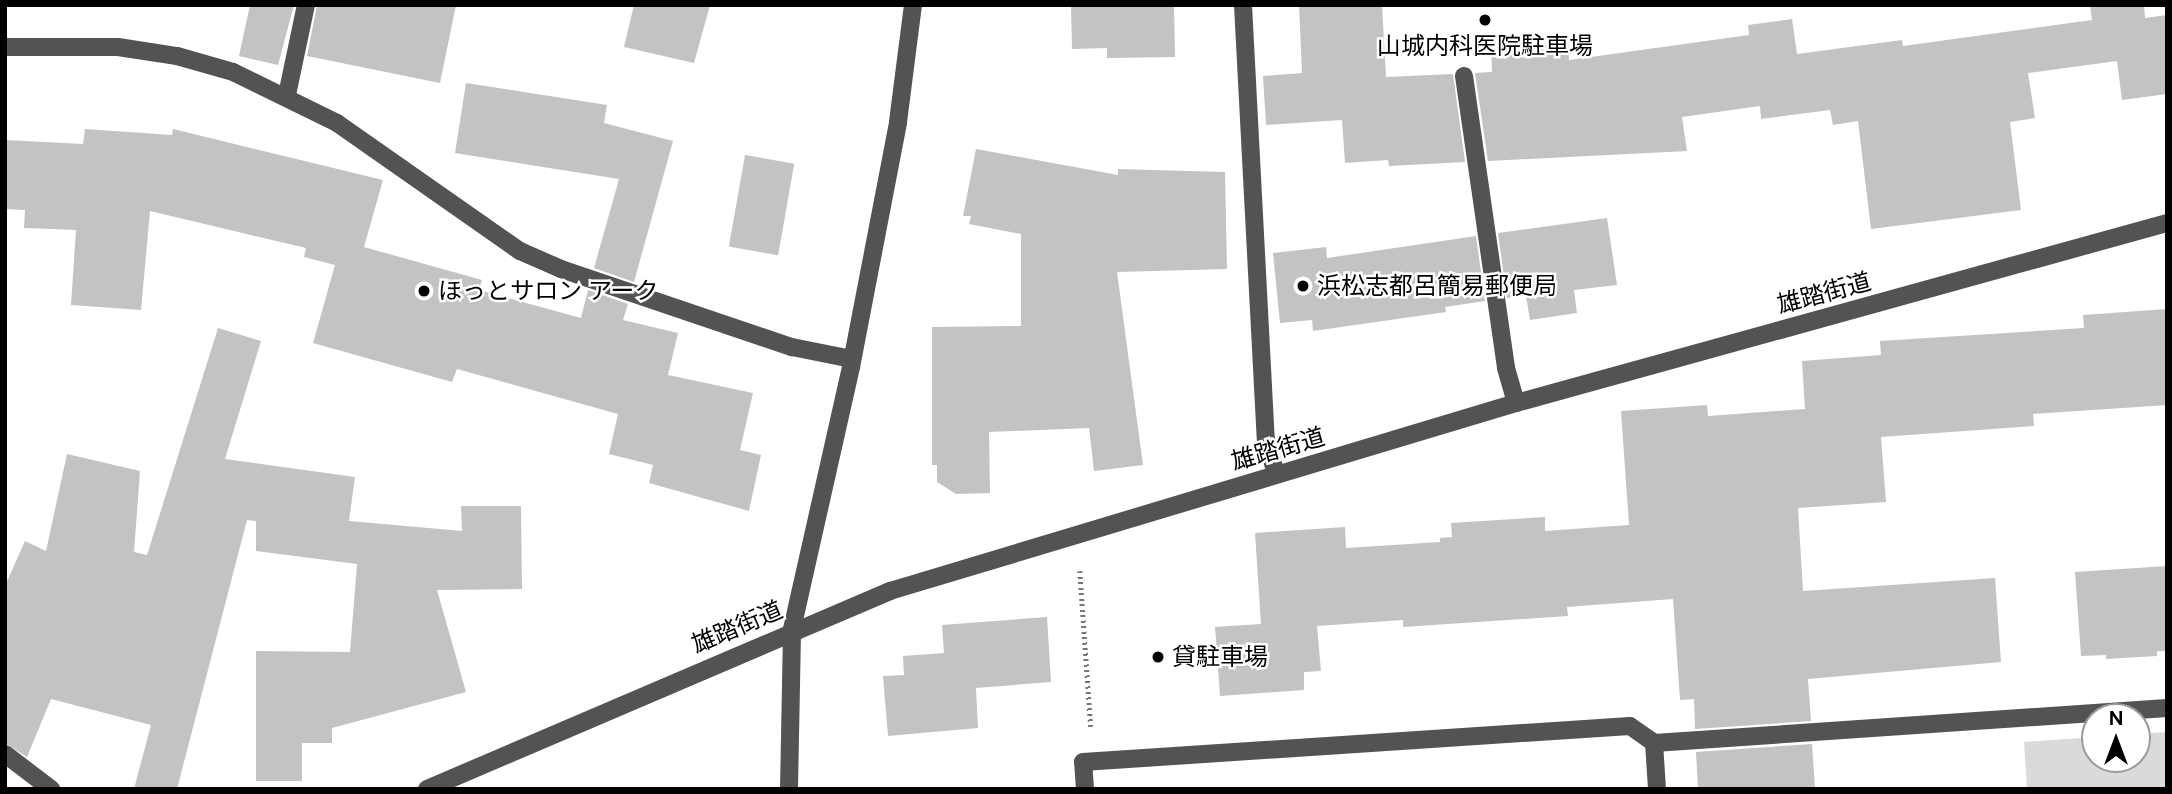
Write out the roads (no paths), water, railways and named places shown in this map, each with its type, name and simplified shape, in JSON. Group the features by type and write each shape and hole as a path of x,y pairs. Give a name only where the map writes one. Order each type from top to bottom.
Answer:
{"street":[{"path":"287,95 306,5"},
{"path":"789,789 792,629 852,359 898,122 913,5"},
{"path":"1243,5 1266,439 1276,475"},
{"path":"5,47 118,47 177,56 233,72 287,95 337,124 520,251 561,269 792,347 852,359"},
{"path":"1464,76 1506,368 1516,403"},
{"name":"雄踏街道","path":"427,789 792,629 890,591 1516,403 2167,223"},
{"path":"1085,789 1083,762 1094,761 1630,726 1654,743 2167,708"},
{"path":"1654,743 1657,789"},
{"path":"5,754 51,789"}],"place":[{"name":"山城内科医院駐車場","path":"1485,20"},
{"name":"浜松志都呂簡易郵便局","path":"1303,286"},
{"name":"ほっとサロン アーク","path":"424,291"},
{"name":"貸駐車場","path":"1158,657"}]}
